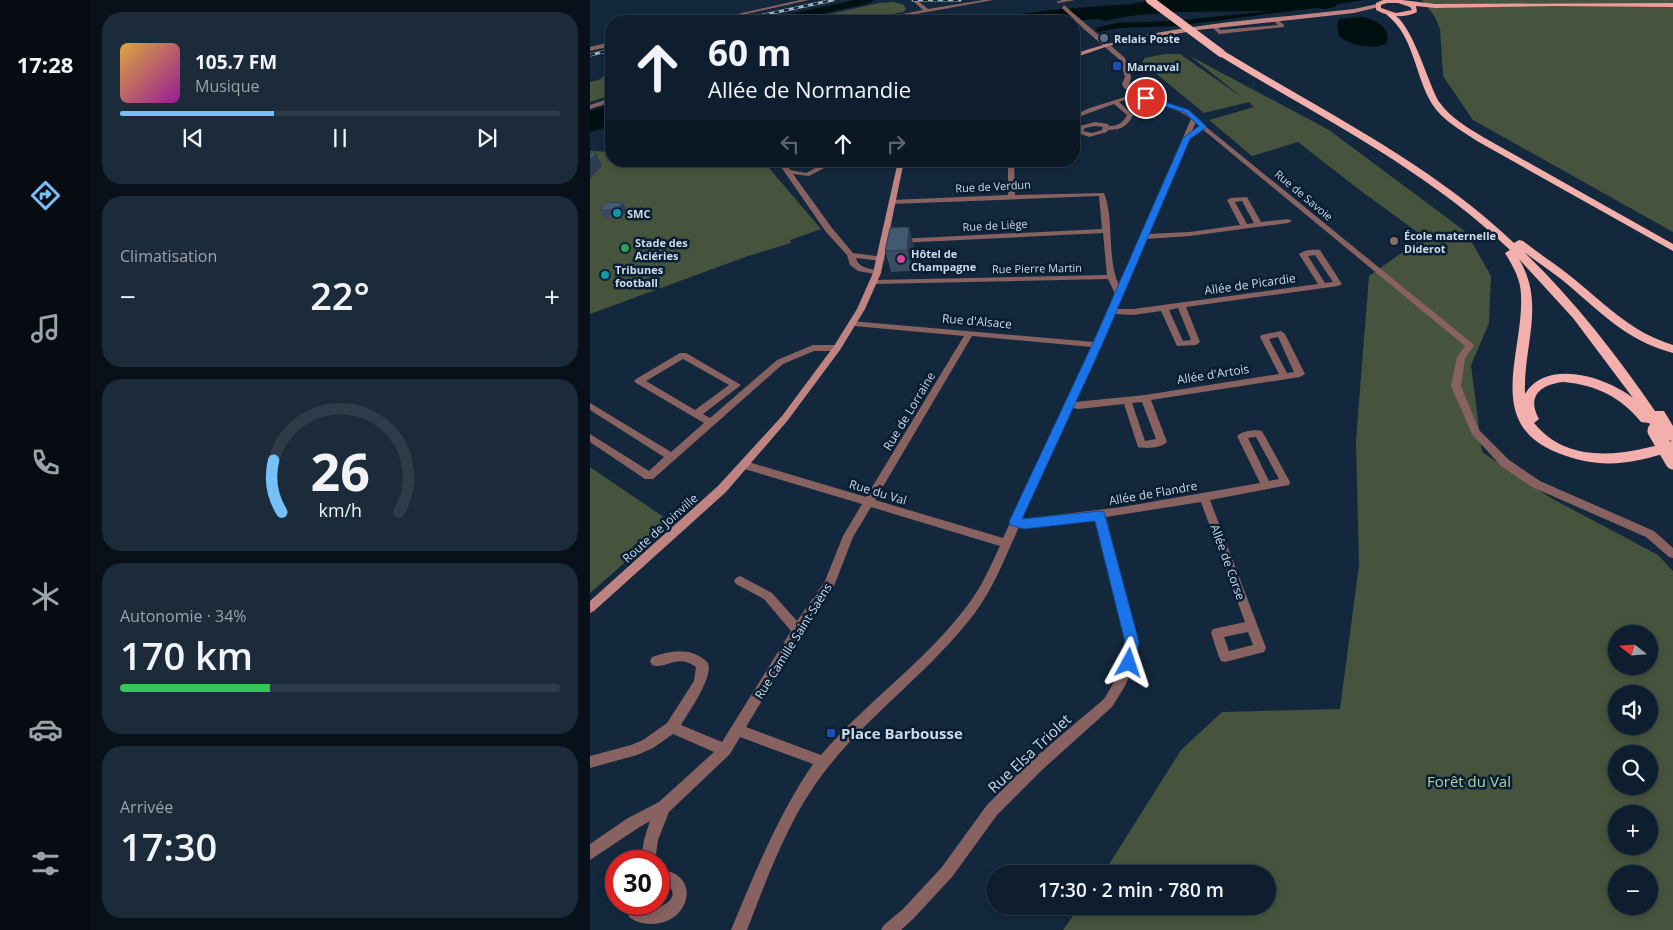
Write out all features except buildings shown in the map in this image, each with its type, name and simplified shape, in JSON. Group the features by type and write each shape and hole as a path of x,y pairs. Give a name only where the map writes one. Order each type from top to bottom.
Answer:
{"highway":[{"path":"1150,0 1221,52 1444,188 1565,277 1606,315 1627,330 1648,341 1673,349"},
{"path":"1412,12 1405,17 1406,23 1435,93 1451,114 1483,138 1673,243"},
{"path":"1387,13 1397,18 1405,30 1430,93 1448,116 1480,139 1673,249"},
{"path":"1444,188 1510,245 1563,299 1615,363 1665,432 1673,450"},
{"path":"1444,188 1495,235 1510,252 1525,281 1528,295 1528,314 1518,399 1520,414 1531,430 1540,438 1568,453 1605,461 1632,458 1673,446"},
{"path":"1665,432 1620,454 1598,454 1575,449 1554,440 1538,428 1529,414 1527,401 1533,389 1545,381 1564,378 1605,387 1628,400 1665,432 1673,462"}],"main road":[{"path":"1080,54 1107,46 1213,25 1354,11 1377,6 1386,1 1435,6 1673,5"},
{"path":"1408,3 1413,6 1412,12"},
{"path":"1377,6 1378,9 1387,13"},
{"path":"1354,11 1412,12 1435,6"},
{"name":"Route de Joinville","path":"590,608 696,515 745,465 785,418 837,348 854,322 877,273 899,167"}],"street":[{"path":"737,15 807,0"},
{"path":"914,0 926,10"},
{"path":"901,15 991,0"},
{"path":"1057,1 1073,0"},
{"path":"1057,1 1073,15"},
{"path":"1213,25 1219,32 1282,26 1275,19"},
{"path":"1080,22 1123,59 1128,78 1125,84 1126,87 1139,94"},
{"path":"590,49 605,45"},
{"path":"1080,115 1092,109 1139,94"},
{"name":"Rue de Savoie","path":"1139,94 1152,101 1186,111 1197,125 1210,132 1470,346 1461,358 1456,386 1475,432 1505,463 1536,484 1650,534 1673,554"},
{"path":"590,106 605,102"},
{"path":"1080,132 1086,135 1100,133 1106,128 1120,128 1125,125 1130,115 1116,102"},
{"path":"739,930 788,818 824,762 876,705 952,633 972,610 986,587 1097,345 1187,138 1197,125"},
{"path":"784,167 856,266 877,273"},
{"path":"798,186 807,175 823,167"},
{"path":"1011,167 1012,197"},
{"path":"786,171 807,175"},
{"name":"Rue de Verdun","path":"892,202 1095,193 1104,196 1107,231"},
{"path":"1245,227 1231,200 1244,199 1258,225"},
{"path":"1144,237 1190,234 1288,222"},
{"path":"1107,231 1111,277 1119,294"},
{"name":"Rue de Liège","path":"884,241 1107,231"},
{"name":"Allée de Picardie","path":"1111,311 1133,312 1338,284 1317,252 1303,254 1323,286"},
{"path":"850,256 881,259"},
{"name":"Rue Pierre Martin","path":"873,282 1111,277"},
{"path":"1164,308 1180,344 1196,342 1181,306"},
{"name":"Rue d'Alsace","path":"854,322 1097,345"},
{"name":"Rue de Lorraine","path":"868,502 970,333"},
{"path":"1281,334 1300,374 1284,376 1264,336 1281,334"},
{"path":"590,437 649,476 780,362 813,348 837,348"},
{"path":"696,414 736,384 683,354 639,381 711,423"},
{"name":"Allée d'Artois","path":"1069,404 1079,406 1145,398 1284,376"},
{"path":"1127,400 1141,445 1162,442 1145,398"},
{"path":"590,406 672,457"},
{"name":"Allée de Flandre","path":"1015,522 1024,524 1100,515 1285,482 1259,433 1242,436 1266,485"},
{"name":"Rue du Val","path":"745,465 1005,543"},
{"name":"Allée de Corse","path":"1204,497 1252,626"},
{"name":"Rue Camille Saint-Saëns","path":"664,807 725,750 739,730 798,630 830,583 848,536 868,502"},
{"name":"Rue Elsa Triolet","path":"889,930 908,914 947,872 992,810 1038,765 1108,703 1122,682 1129,663 1132,642 1100,515"},
{"path":"740,581 768,596 798,630"},
{"path":"590,762 632,751 648,744 672,727 700,682 702,665 690,656 681,655 656,661"},
{"path":"672,727 725,750"},
{"path":"739,730 824,762"},
{"path":"590,853 632,823 664,807"},
{"path":"648,850 654,827 664,807"},
{"path":"670,879 677,883 680,890 677,906 670,915"},
{"path":"633,915 634,920 646,926 655,925 670,915"}],"green space":[{"path":"1422,0 1673,0 1673,232 1473,120 1443,76 1440,29 1435,17"},
{"path":"894,2 904,5 906,9 903,12 888,15 826,15 879,3"},
{"name":"Forêt du Val","path":"1165,54 1180,54 1243,98 1190,56 1329,130 1466,232 1491,276 1489,323 1471,365 1482,452 1551,498 1658,555 1673,571 1673,930 1063,930 1074,915 1276,915 1276,865 1109,865 1181,750 1222,712 1340,709 1359,565 1356,440 1369,276 1424,237 1298,142 1252,156 1209,120 1254,107 1249,102 1204,113 1142,62 1145,58"},
{"path":"605,75 605,97 590,102 590,82 599,80"},
{"path":"590,151 605,152 605,167 768,167 821,229 790,240 791,243 748,256 590,314"},
{"path":"590,467 671,522 590,593"}],"shaded area":[{"path":"855,0 875,0 866,4 816,15 785,15"},
{"path":"1154,0 1364,0 1337,4 1335,7 1325,9 1315,8 1175,26 1119,28 1097,32 1096,28 1117,23 1172,21 1271,11 1176,12 1129,16 1105,21 1098,19 1080,20 1080,15 1011,15"},
{"path":"1363,17 1381,25 1387,33 1387,43 1376,46 1362,46 1349,42 1339,36 1337,23 1340,19"},
{"path":"605,106 605,128 590,132 590,111"}],"railway":[{"path":"763,15 833,0"},
{"path":"913,0 960,0"},
{"path":"590,55 605,51"}],"place":[{"name":"Relais Poste","path":"1104,38"},
{"name":"Marnaval","path":"1117,66"},
{"name":"SMC","path":"617,213"},
{"name":"École maternelle Diderot","path":"1394,241"},
{"name":"Stade des Aciéries","path":"625,248"},
{"name":"Hôtel de Champagne","path":"901,259"},
{"name":"Tribunes football","path":"605,275"},
{"name":"Place Barbousse","path":"831,733"}],"route":[{"path":"1129,663 1132,642 1100,515 1024,524 1015,522 1097,345 1187,138 1203,127 1186,111 1146,98"}]}
